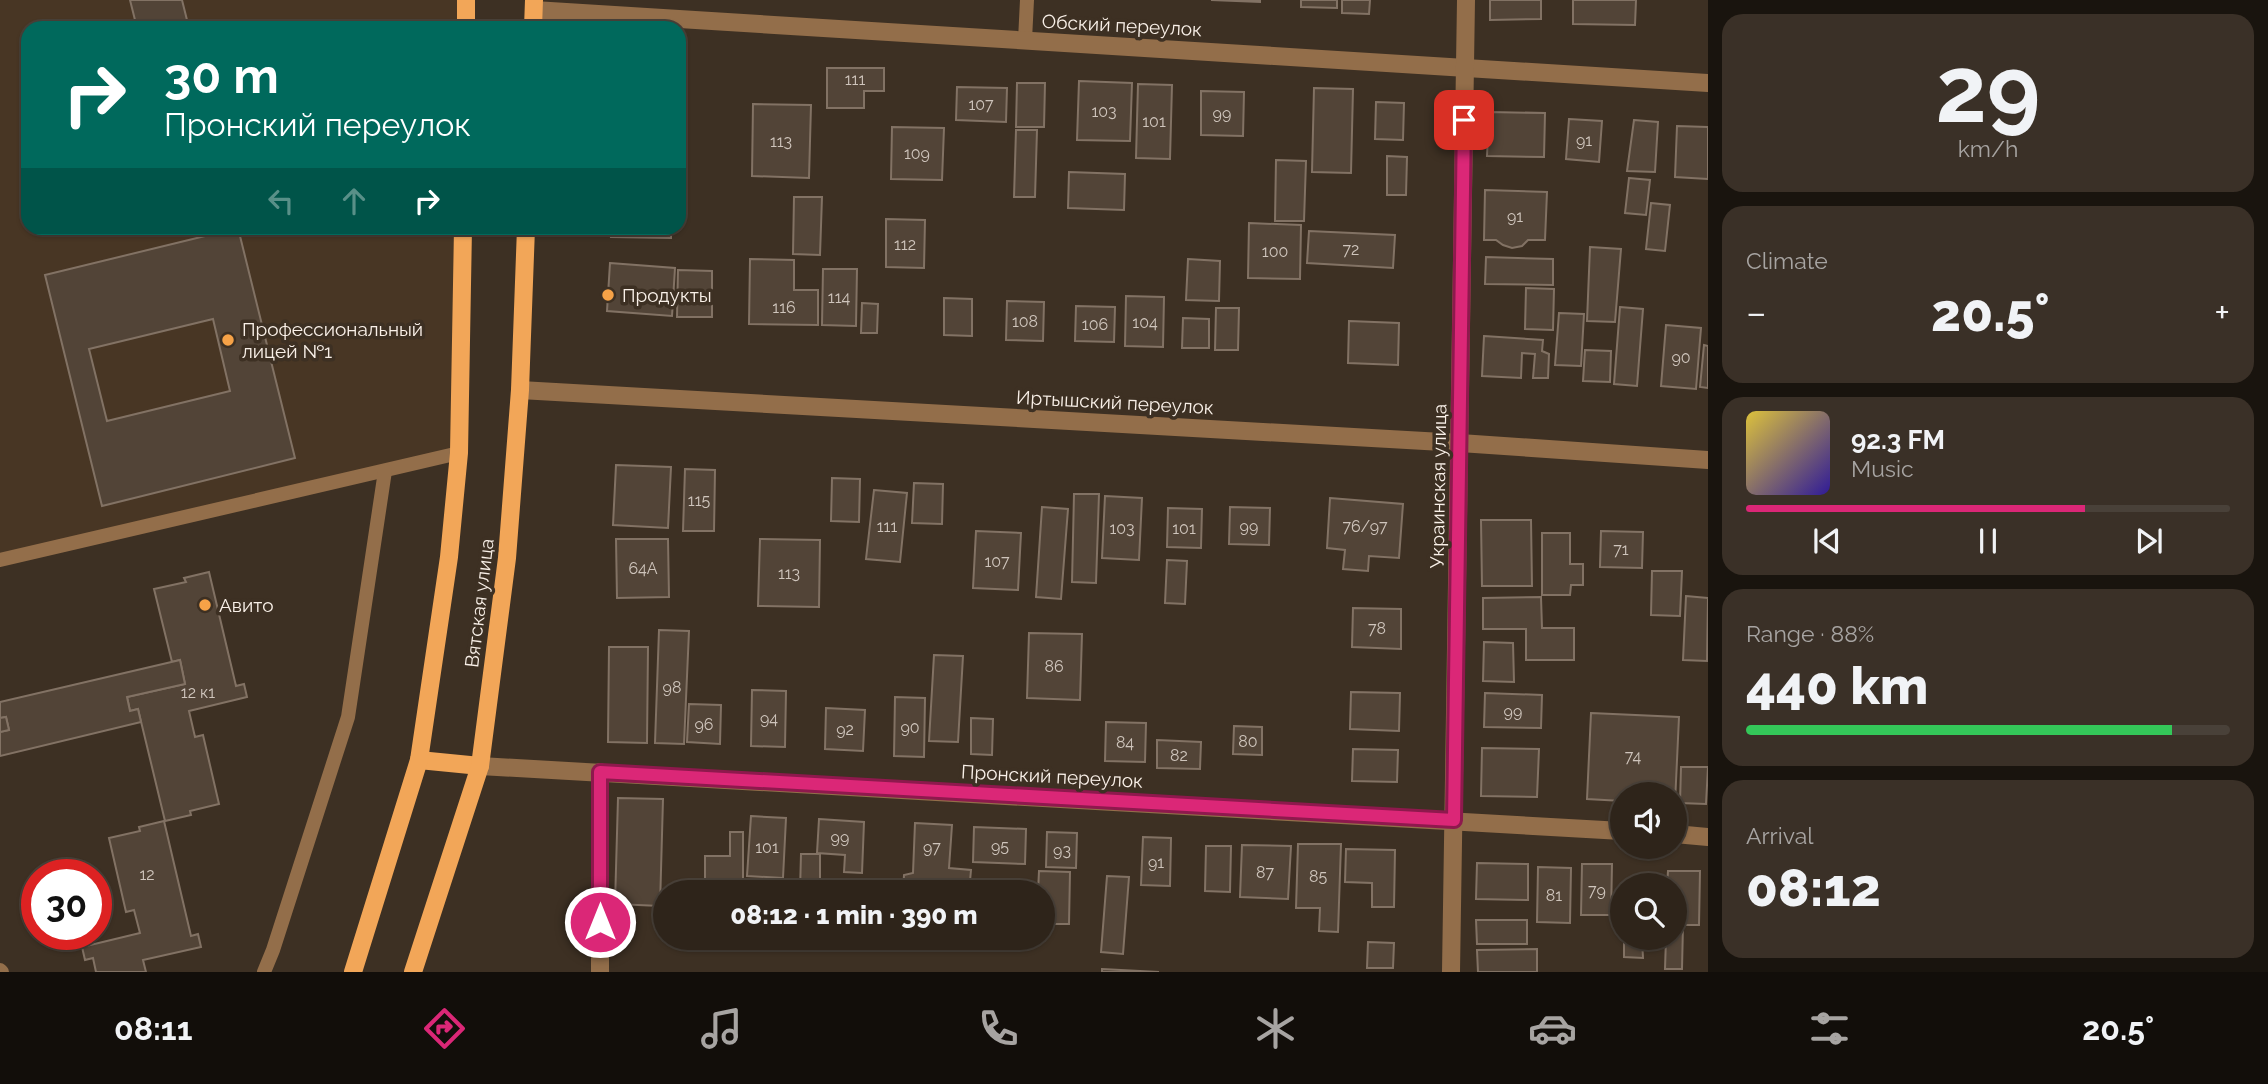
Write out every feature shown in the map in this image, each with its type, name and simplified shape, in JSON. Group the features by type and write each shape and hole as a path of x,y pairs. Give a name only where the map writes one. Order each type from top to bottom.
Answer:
{"main road":[{"path":"466,0 466,21"},
{"name":"Вятская улица","path":"353,972 419,760 449,557 459,453 463,235"},
{"name":"Вятская улица","path":"413,972 480,766 507,558 520,390 526,235"},
{"path":"419,760 480,766"}],"street":[{"name":"Украинская улица","path":"1451,972 1466,0"},
{"name":"Обский переулок","path":"534,13 680,21"},
{"name":"Обский переулок","path":"686,21 1465,66 1708,83"},
{"name":"Иртышский переулок","path":"520,390 1460,443 1708,460"},
{"name":"Пронский переулок","path":"480,766 1610,830"},
{"path":"600,772 600,972"},
{"path":"1687,835 1708,837"}],"lane":[{"path":"1026,40 1027,0"},
{"path":"0,560 459,453"},
{"path":"264,972 348,717 385,471"}],"shaded area":[{"name":"Профессиональный лицей №1","path":"0,0 462,0 462,21 21,21 21,235 457,235 453,453 0,559"}],"building":[{"path":"130,0 182,0 187,21 135,21"},
{"path":"1211,0 1260,0 1260,2"},
{"path":"1301,0 1337,0 1337,8 1301,7"},
{"path":"1342,0 1370,0 1369,14 1342,13"},
{"path":"1490,0 1541,0 1541,19 1490,20"},
{"path":"1573,0 1636,0 1635,25 1573,24"},
{"path":"827,68 884,68 884,91 864,91 864,108 827,108"},
{"path":"1079,81 1132,83 1130,141 1077,140"},
{"path":"1017,83 1045,83 1044,127 1016,127"},
{"path":"1138,84 1172,85 1170,159 1136,158"},
{"path":"957,87 1007,88 1006,122 956,120"},
{"path":"1314,88 1353,89 1351,173 1312,172"},
{"path":"1201,91 1244,92 1243,136 1201,135"},
{"path":"1376,102 1404,103 1403,140 1375,139"},
{"path":"753,104 811,105 809,178 752,176"},
{"path":"1489,112 1545,113 1544,157 1487,156"},
{"path":"1569,119 1602,121 1599,162 1566,159"},
{"path":"1634,120 1658,122 1655,172 1627,171"},
{"path":"1677,126 1708,127 1708,179 1675,177"},
{"path":"892,127 944,128 942,180 891,179"},
{"path":"1016,130 1037,130 1035,197 1014,197"},
{"path":"1387,156 1407,157 1406,195 1387,195"},
{"path":"1276,160 1306,161 1304,221 1275,221"},
{"path":"1069,172 1125,174 1124,210 1068,208"},
{"path":"1629,178 1650,180 1646,215 1625,213"},
{"path":"1485,190 1547,192 1545,240 1528,240 1522,246 1512,248 1496,240 1484,240"},
{"path":"794,197 822,197 820,255 793,254"},
{"path":"1651,203 1670,205 1665,251 1646,249"},
{"path":"886,219 925,220 924,268 886,267"},
{"path":"1249,223 1301,225 1300,279 1248,278"},
{"path":"1309,231 1395,235 1393,268 1307,263"},
{"path":"209,235 240,235 295,458 102,506 45,275","holes":["213,319 230,391 107,421 89,349"]},
{"path":"611,235 671,235 671,238"},
{"path":"1590,247 1621,249 1615,322 1587,321"},
{"path":"1486,257 1553,259 1553,285 1485,284"},
{"path":"750,259 794,260 794,290 818,290 818,325 749,324"},
{"path":"1188,259 1220,261 1219,301 1186,300"},
{"path":"610,263 675,268 672,316 607,311"},
{"path":"823,269 857,269 856,326 822,325"},
{"path":"678,270 712,271 712,317 677,317"},
{"path":"1526,288 1554,289 1553,330 1525,329"},
{"path":"1126,296 1164,297 1163,347 1125,346"},
{"path":"944,298 972,299 972,336 944,335"},
{"path":"1007,301 1044,302 1043,341 1006,340"},
{"path":"862,303 878,304 877,333 861,333"},
{"path":"1076,306 1115,307 1114,342 1075,341"},
{"path":"1620,307 1643,309 1637,386 1614,384"},
{"path":"1216,308 1239,308 1238,350 1215,350"},
{"path":"1559,313 1584,314 1581,366 1555,365"},
{"path":"1183,318 1209,319 1209,348 1182,348"},
{"path":"1349,321 1399,323 1398,365 1348,363"},
{"path":"1666,325 1701,328 1696,389 1661,386"},
{"path":"1484,336 1543,340 1542,351 1549,354 1548,378 1533,378 1535,354 1522,353 1521,378 1482,376"},
{"path":"1704,345 1708,346 1708,388 1700,387"},
{"path":"1585,350 1611,351 1610,382 1583,381"},
{"path":"616,465 671,467 668,528 613,525"},
{"path":"685,469 715,470 714,531 683,531"},
{"path":"832,478 860,479 859,522 831,521"},
{"path":"914,483 943,484 942,524 912,523"},
{"path":"874,490 907,493 900,562 866,559"},
{"path":"1074,494 1099,494 1096,583 1072,582"},
{"path":"1105,496 1142,498 1139,560 1102,558"},
{"path":"1330,498 1403,504 1399,558 1369,556 1368,571 1343,569 1345,550 1327,548"},
{"path":"1042,507 1068,509 1061,599 1036,597"},
{"path":"1230,507 1270,508 1269,545 1229,544"},
{"path":"1168,508 1202,509 1201,548 1167,547"},
{"path":"1481,520 1531,520 1532,586 1482,586"},
{"path":"976,531 1021,533 1018,590 973,588"},
{"path":"1601,531 1643,532 1642,568 1600,567"},
{"path":"1542,533 1570,533 1570,564 1583,564 1583,585 1571,585 1570,595 1542,595"},
{"path":"616,539 668,539 669,597 617,598"},
{"path":"760,539 820,540 819,607 758,606"},
{"path":"1167,560 1187,561 1185,604 1165,603"},
{"path":"1652,571 1682,571 1680,616 1651,615"},
{"path":"209,572 236,686 244,684 247,697 189,711 195,737 203,735 219,804 165,821 138,709 130,711 127,697 185,684 180,660 172,662 154,589 186,582 184,578"},
{"path":"1686,596 1708,598 1707,661 1683,660"},
{"path":"1541,597 1542,628 1574,628 1574,660 1526,660 1526,629 1483,629 1483,598"},
{"path":"1353,608 1401,609 1401,649 1352,647"},
{"path":"659,630 689,631 684,744 655,743"},
{"path":"1029,633 1082,634 1080,700 1027,698"},
{"path":"1484,642 1513,643 1514,682 1483,681"},
{"path":"609,647 648,647 647,743 608,742"},
{"path":"934,655 963,656 958,742 929,741"},
{"path":"180,660 185,684 127,697 130,711 138,709 141,722 0,756 0,732 9,730 6,717 0,718 0,702"},
{"path":"752,690 786,691 785,747 751,746"},
{"path":"1351,692 1400,693 1399,731 1350,729"},
{"path":"1485,693 1542,695 1541,728 1484,727"},
{"path":"895,697 925,698 924,757 894,756"},
{"path":"689,704 721,705 720,744 687,742"},
{"path":"826,708 865,710 863,751 825,749"},
{"path":"1591,713 1679,717 1676,782 1610,782 1610,800 1587,799"},
{"path":"6,717 9,730 0,732 0,718"},
{"path":"971,718 993,719 992,755 971,754"},
{"path":"1106,722 1146,723 1145,762 1105,761"},
{"path":"1234,726 1262,727 1262,755 1233,754"},
{"path":"1157,740 1201,742 1200,769 1157,768"},
{"path":"1482,748 1539,749 1537,797 1481,796"},
{"path":"1353,749 1398,750 1397,782 1352,781"},
{"path":"1681,767 1708,767 1706,804 1687,803 1687,782 1681,782"},
{"path":"618,798 663,799 661,880 653,880 653,906 615,904"},
{"path":"751,816 786,818 783,878 747,876"},
{"path":"819,819 864,822 862,873 844,872 845,855 817,853"},
{"path":"164,821 191,936 198,934 201,947 143,960 146,972 96,972 93,958 85,960 83,950 112,950 112,940 140,933 134,910 126,912 109,838 140,831 139,827"},
{"path":"915,823 952,825 949,868 971,870 970,880 904,880 904,875 913,873"},
{"path":"974,827 1026,829 1025,864 973,862"},
{"path":"730,832 743,832 743,880 705,880 705,856 730,856"},
{"path":"1047,832 1077,833 1076,868 1046,867"},
{"path":"1143,837 1171,838 1170,886 1141,885"},
{"path":"1298,844 1341,844 1338,932 1319,931 1320,908 1296,908"},
{"path":"1242,845 1291,846 1288,899 1240,897"},
{"path":"1206,846 1231,846 1230,892 1205,891"},
{"path":"1346,849 1395,850 1394,907 1372,907 1372,883 1345,882"},
{"path":"801,854 820,854 820,880 800,880"},
{"path":"1477,863 1528,864 1528,900 1476,899"},
{"path":"1582,864 1612,864 1610,915 1581,915"},
{"path":"1538,867 1571,868 1570,923 1537,922"},
{"path":"1039,871 1070,872 1069,924 1055,924 1055,880 1039,880"},
{"path":"1700,871 1699,925 1687,925 1687,873 1668,873"},
{"path":"1107,876 1129,877 1123,954 1101,952"},
{"path":"1476,920 1527,920 1527,944 1477,944"},
{"path":"1368,942 1394,943 1393,968 1367,968"},
{"path":"1537,949 1537,972 1478,972 1477,950"},
{"path":"1624,950 1643,950 1643,958 1624,957"},
{"path":"1666,950 1682,950 1682,969 1665,969"},
{"path":"1102,969 1159,972 1102,972"}],"place":[{"name":"Продукты","path":"608,295"},
{"name":"Профессиональный лицей №1","path":"228,340"},
{"name":"Авито","path":"205,605"}],"route":[{"path":"600,922 600,772 1454,820 1464,120"}]}
